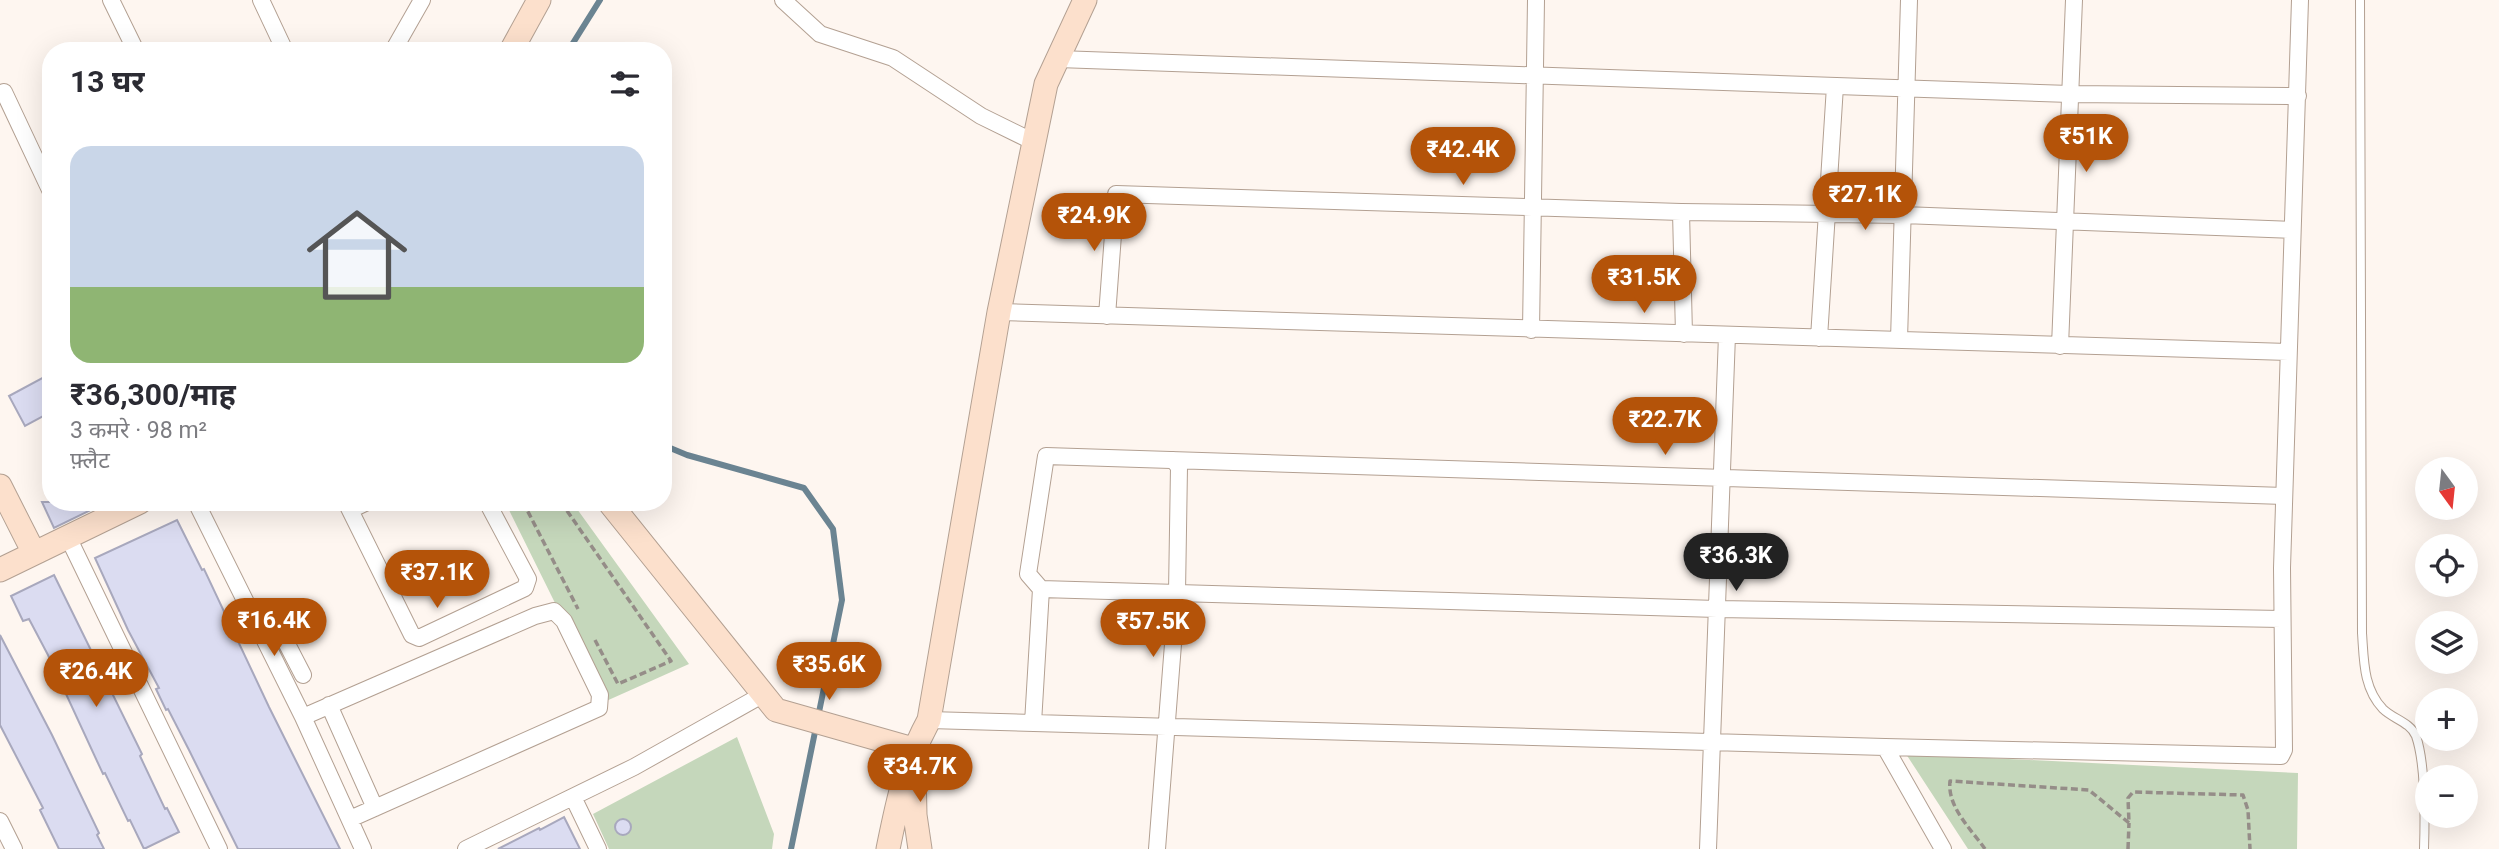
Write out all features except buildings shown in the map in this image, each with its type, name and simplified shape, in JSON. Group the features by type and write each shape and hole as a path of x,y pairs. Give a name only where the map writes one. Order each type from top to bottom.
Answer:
{"street":[{"path":"261,0 281,42"},
{"path":"398,42 422,0"},
{"path":"515,42 539,0"},
{"path":"783,0 820,34 893,58 981,116 1034,142"},
{"path":"888,849 901,784 913,749 929,720 999,312 1046,84 1085,0"},
{"path":"1531,330 1536,0"},
{"path":"1899,341 1909,0"},
{"path":"2060,346 2074,0"},
{"path":"929,720 2281,756 2284,745 2281,619 2284,496 2300,0"},
{"path":"114,1 131,42"},
{"path":"1058,58 2070,94 2298,96"},
{"path":"1819,338 1835,86"},
{"path":"4,92 42,173"},
{"path":"1107,316 1116,194 1681,212 1903,215 2292,230"},
{"path":"1681,212 1684,334"},
{"path":"999,312 2288,352"},
{"path":"1708,849 1727,335"},
{"path":"1032,722 1041,589 1028,574 1046,456 2284,496"},
{"path":"1157,849 1177,593 1178,467 1174,460"},
{"path":"0,485 34,553"},
{"path":"0,570 121,511"},
{"path":"201,511 303,717 363,849"},
{"path":"350,511 412,635 419,638 525,588 528,583 492,511"},
{"path":"616,511 776,710 913,749"},
{"path":"68,537 219,849"},
{"path":"1041,589 1717,609 2281,619"},
{"path":"303,717 554,611 564,621 600,695 599,708 350,819"},
{"path":"255,619 266,614 272,615 303,675"},
{"path":"466,849 634,767 762,695"},
{"path":"329,705 375,808"},
{"path":"1885,747 1943,849"},
{"path":"913,749 915,815 920,849"},
{"path":"573,797 598,849"},
{"path":"0,821 14,849"}],"lane":[{"path":"2360,0 2362,620 2365,675 2370,691 2384,709 2407,724 2415,734 2425,819 2424,849"}],"path":[{"path":"528,511 580,611"},
{"path":"567,511 671,661 618,684 592,635"},
{"path":"1985,849 1958,812 1949,792 1950,781 2089,790 2129,824"},
{"path":"2128,849 2129,798 2133,792 2243,795 2248,810 2250,849"}],"green space":[{"path":"509,511 578,511 689,664 604,702"},
{"path":"737,737 774,834 772,849 609,849 593,814"},
{"path":"1906,754 2298,773 2297,849 1968,849"}],"waterway":[{"path":"574,42 600,0"},
{"path":"672,449 804,488 833,529 842,600 818,717"},
{"path":"791,849 816,727"}]}
